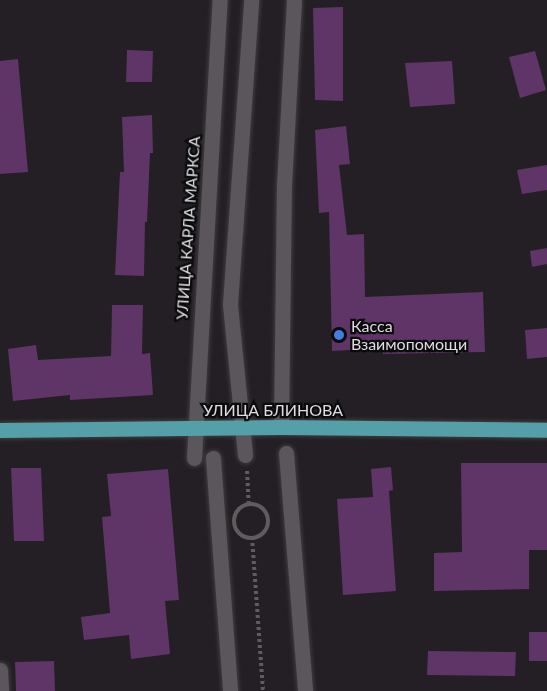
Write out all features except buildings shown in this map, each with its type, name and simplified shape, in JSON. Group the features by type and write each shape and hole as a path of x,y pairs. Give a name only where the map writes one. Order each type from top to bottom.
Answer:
{"main road":[{"name":"УЛИЦА БЛИНОВА","path":"0,430 243,427 547,430"}],"street":[{"name":"УЛИЦА КАРЛА МАРКСА","path":"194,458 220,0"},
{"path":"245,455 230,304 251,0"},
{"path":"281,427 284,185 294,0"},
{"path":"286,453 305,691"},
{"path":"213,458 230,691"},
{"path":"0,670 1,691"}],"path":[{"path":"245,455 249,504"},
{"path":"249,504 261,508 267,519 263,531 252,537 240,533 234,522 238,510 249,504"},
{"path":"252,537 263,691"}],"place":[{"name":"Касса Взаимопомощи","path":"339,335"}]}
